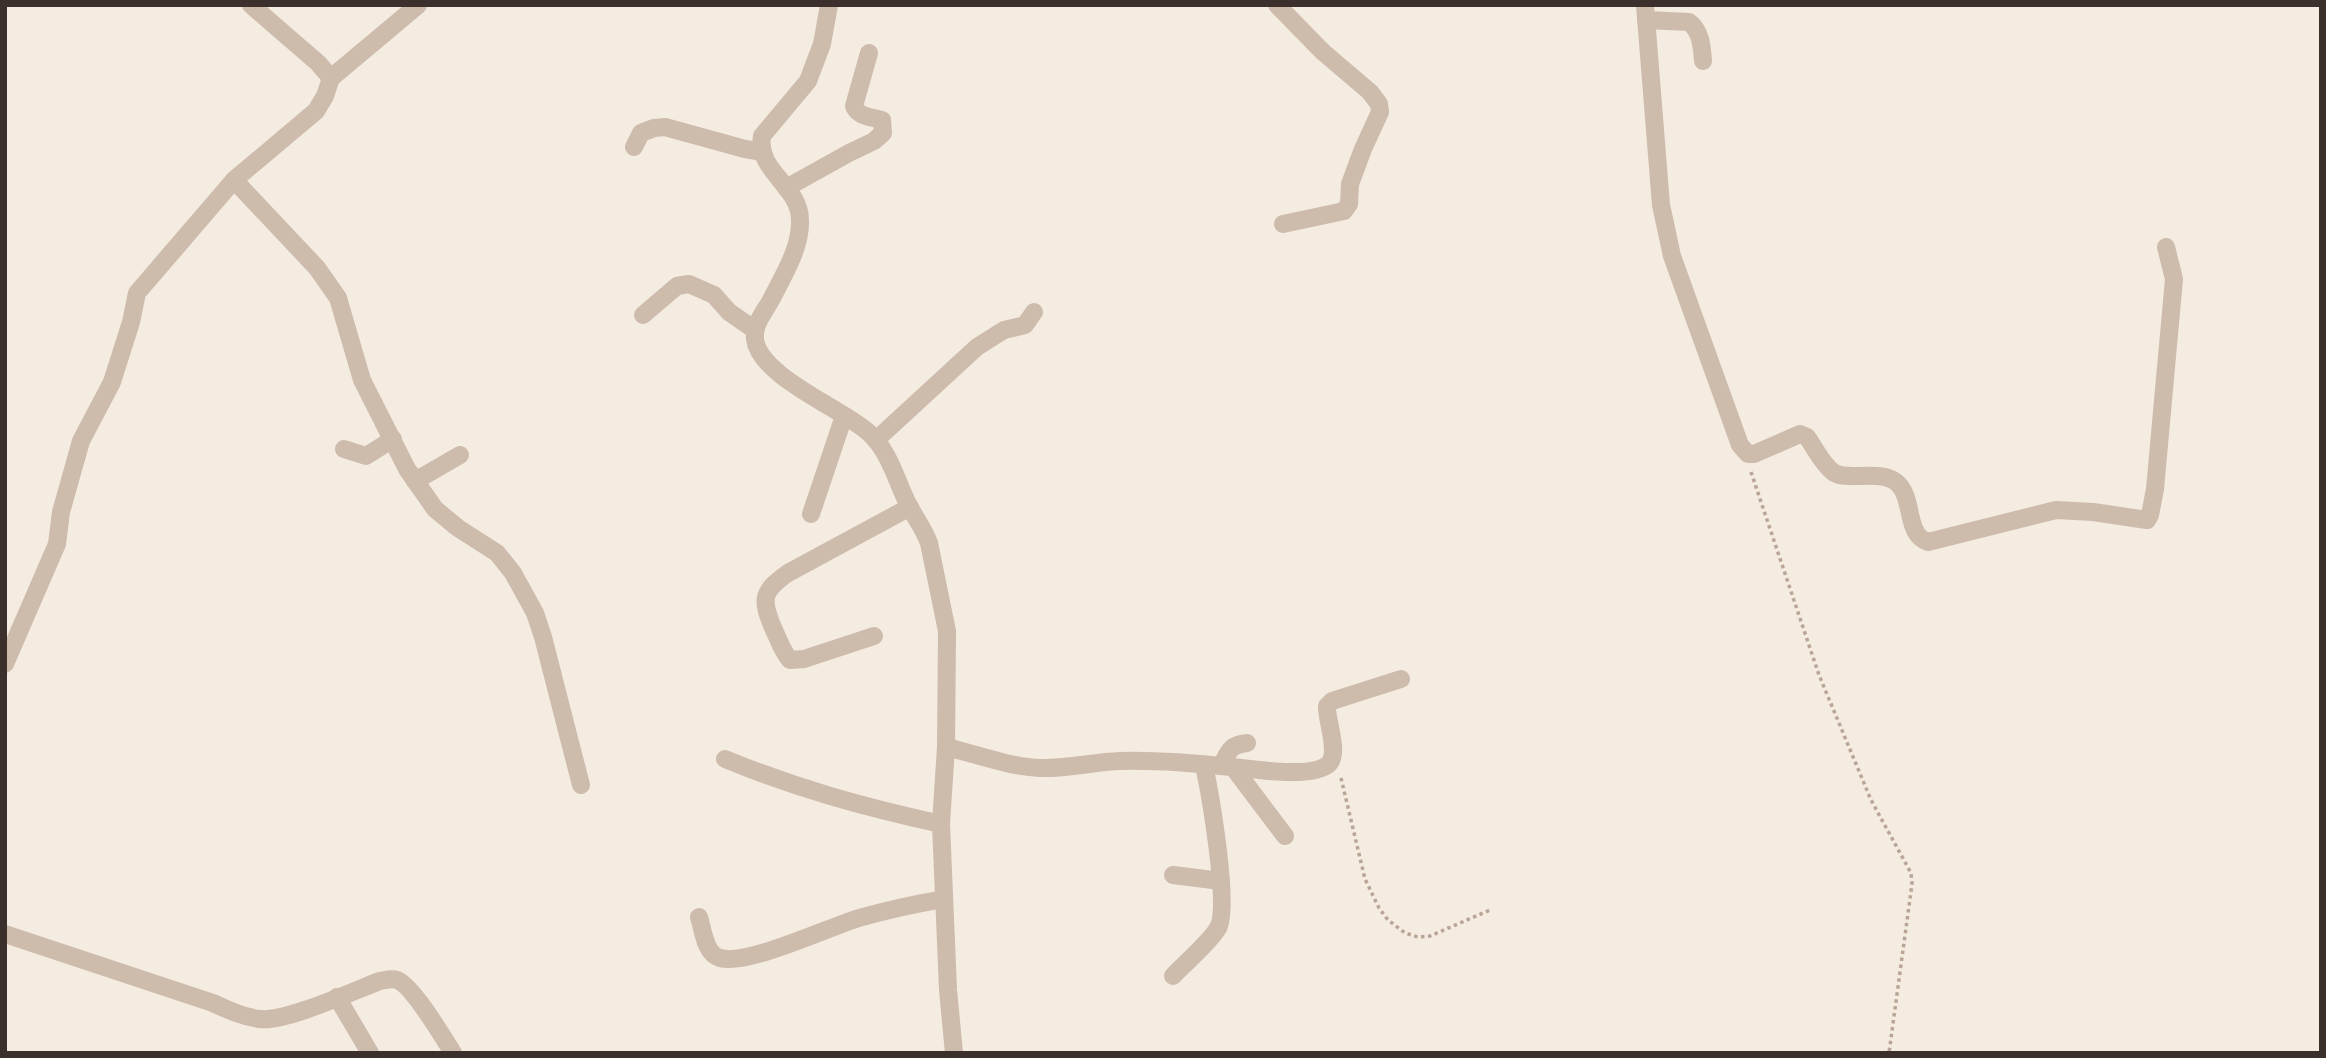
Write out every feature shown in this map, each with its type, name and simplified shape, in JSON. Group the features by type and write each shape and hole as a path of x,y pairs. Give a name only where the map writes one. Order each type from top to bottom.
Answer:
{"street":[{"path":"251,5 318,62 331,78"},
{"path":"5,664 57,544 61,512 81,441 111,382 131,322 136,293 234,180 307,121 325,96 331,78 418,5"},
{"path":"829,5 817,63 808,81 764,132 761,141 772,171 795,198 799,211 799,236 755,330 757,346 771,366 867,431 876,440 929,543 947,631 946,747 941,824 954,1053"},
{"path":"1278,5 1323,52 1376,99 1380,112 1350,184 1349,204 1344,211 1283,224"},
{"path":"1703,61 1698,31 1693,25 1646,13 1661,205 1666,233 1731,423 1748,454 1754,454 1795,435 1807,437 1834,473 1842,476 1887,477 1897,483 1903,492 1920,539 1928,542 2056,510 2147,520 2155,489 2174,279 2166,247"},
{"path":"786,188 874,141 883,133 882,120 861,115 854,107 869,53"},
{"path":"634,147 641,133 665,127 763,152"},
{"path":"234,180 317,268 338,298 362,380 415,481 435,509 458,528 497,553 513,573 535,614 543,637 581,785"},
{"path":"643,315 677,286 689,285 714,295 729,313 755,330"},
{"path":"876,440 977,347 1004,330 1025,326 1034,313"},
{"path":"811,514 844,416"},
{"path":"344,449 366,456 393,439"},
{"path":"415,481 460,455"},
{"path":"874,636 804,659 790,660 766,611 765,601 772,584 788,573 909,507"},
{"path":"946,747 1017,766 1040,768 1119,761 1177,762 1254,771 1294,772 1325,767 1331,762 1334,753 1327,706 1332,701 1401,679"},
{"path":"1173,976 1219,927 1222,881 1219,766 1231,749 1247,743"},
{"path":"725,759 834,799 941,824"},
{"path":"1219,766 1285,836"},
{"path":"1173,875 1222,881"},
{"path":"699,917 709,952 719,958 733,959 790,945 859,918 944,899"},
{"path":"5,934 213,1003 242,1016 262,1020 286,1016 380,981 400,980 411,991 453,1053"},
{"path":"337,997 370,1053"}],"path":[{"path":"1744,451 1819,675 1871,800 1911,873 1912,884 1889,1053"},
{"path":"1325,767 1339,775 1343,781 1365,879 1378,908 1388,920 1405,933 1418,937 1430,936 1490,910"}]}
